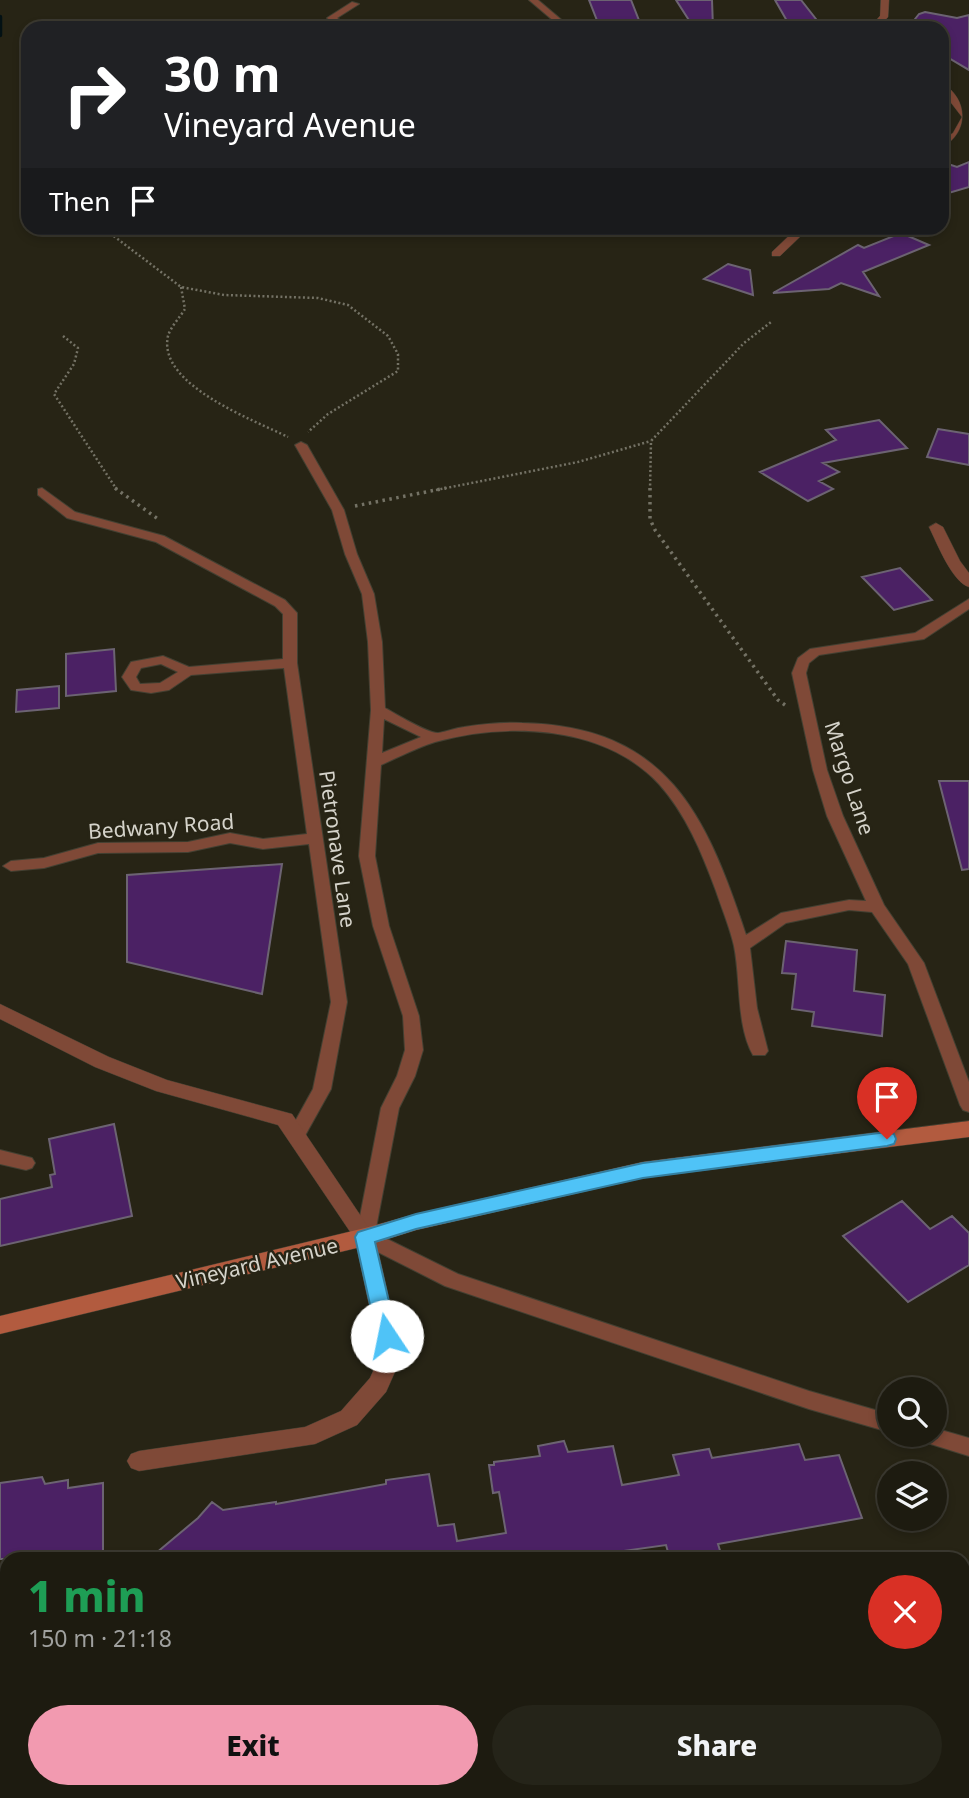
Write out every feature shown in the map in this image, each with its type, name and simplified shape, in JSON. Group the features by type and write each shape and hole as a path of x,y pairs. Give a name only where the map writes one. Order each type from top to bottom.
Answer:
{"street":[{"path":"880,21 884,17 885,0"},
{"path":"949,93 967,117 957,135 949,140"},
{"path":"776,254 796,235"},
{"path":"936,527 953,562 969,583"},
{"path":"0,1011 102,1062 163,1087 285,1119 365,1237 391,1356 378,1385 349,1418 307,1437 139,1461"},
{"name":"Vineyard Avenue","path":"0,1325 365,1237 416,1222 643,1170 969,1129"}],"lane":[{"path":"533,0 558,21"},
{"path":"335,21 331,19 355,4"},
{"path":"301,445 338,510 351,554 369,594 375,642 378,710 367,856 381,926 411,1016 414,1050 406,1076 390,1108 365,1237 453,1280 809,1400 877,1420"},
{"name":"Pietronave Lane","path":"42,492 71,515 160,539 280,603 290,613 290,663 339,1002 322,1089 296,1136"},
{"name":"Margo Lane","path":"969,603 919,636 815,652 803,661 799,673 809,723 835,816 877,906 916,963 969,1105"},
{"path":"187,671 290,663"},
{"path":"378,710 434,737"},
{"path":"375,762 434,737 526,727 589,735 628,752 662,779 688,815 708,850 742,946 749,1008 759,1051"},
{"name":"Bedwany Road","path":"11,866 44,863 98,848 188,847 230,838 263,844 315,838"},
{"path":"742,946 781,918 849,905 877,906"},
{"path":"0,1157 26,1163"},
{"path":"947,1441 969,1447"}],"path":[{"path":"112,235 181,287 225,295 318,298 348,305 387,336 398,354 398,371 376,388 319,420 306,433 301,445 200,392 179,375 169,360 169,336 185,309 181,287"},
{"path":"338,510 544,471 601,458 651,441 744,343 771,322"},
{"path":"64,336 78,348 74,364 54,394 116,489 161,521"},
{"path":"651,441 650,519 655,530 778,700 809,723"}],"building":[{"path":"589,0 631,0 639,21 597,21"},
{"path":"676,0 712,0 713,21 690,21"},
{"path":"775,0 801,0 818,21 787,21"},
{"path":"925,12 957,18 969,15 969,70 949,58 949,21 914,21 919,14"},
{"path":"969,162 969,187 949,193 949,164 957,167"},
{"path":"896,235 906,235 929,245 863,272 879,296 841,283 829,289 773,293 858,245 864,248"},
{"path":"728,264 750,270 753,295 704,279"},
{"path":"879,420 907,448 823,463 839,472 819,481 833,489 808,501 760,472 836,440 826,430"},
{"path":"938,429 969,434 969,465 927,457"},
{"path":"900,568 932,600 894,610 862,577"},
{"path":"114,649 116,691 66,696 66,654"},
{"path":"59,686 59,708 16,712 17,690"},
{"path":"939,781 969,781 969,869 962,870"},
{"path":"282,864 262,994 127,962 127,875"},
{"path":"786,941 857,950 854,991 885,995 882,1036 812,1026 814,1012 792,1009 796,974 782,973"},
{"path":"114,1124 132,1216 0,1246 0,1199 52,1187 50,1175 55,1174 49,1139"},
{"path":"902,1201 930,1229 952,1216 969,1233 969,1265 908,1302 843,1236"},
{"path":"564,1441 568,1452 613,1446 622,1485 679,1475 673,1455 709,1449 712,1458 799,1444 805,1460 839,1455 862,1518 718,1544 720,1552 668,1552 666,1545 623,1552 157,1552 198,1518 212,1502 223,1510 276,1504 386,1484 386,1480 429,1474 438,1526 454,1524 457,1541 506,1533 499,1492 493,1493 489,1465 540,1456 538,1446"},
{"path":"42,1477 45,1484 68,1480 68,1488 103,1483 103,1552 0,1552 0,1483"}],"waterway":[{"path":"0,17 0,35"}],"route":[{"path":"387,1336 365,1237 416,1222 643,1170 887,1139"}]}
